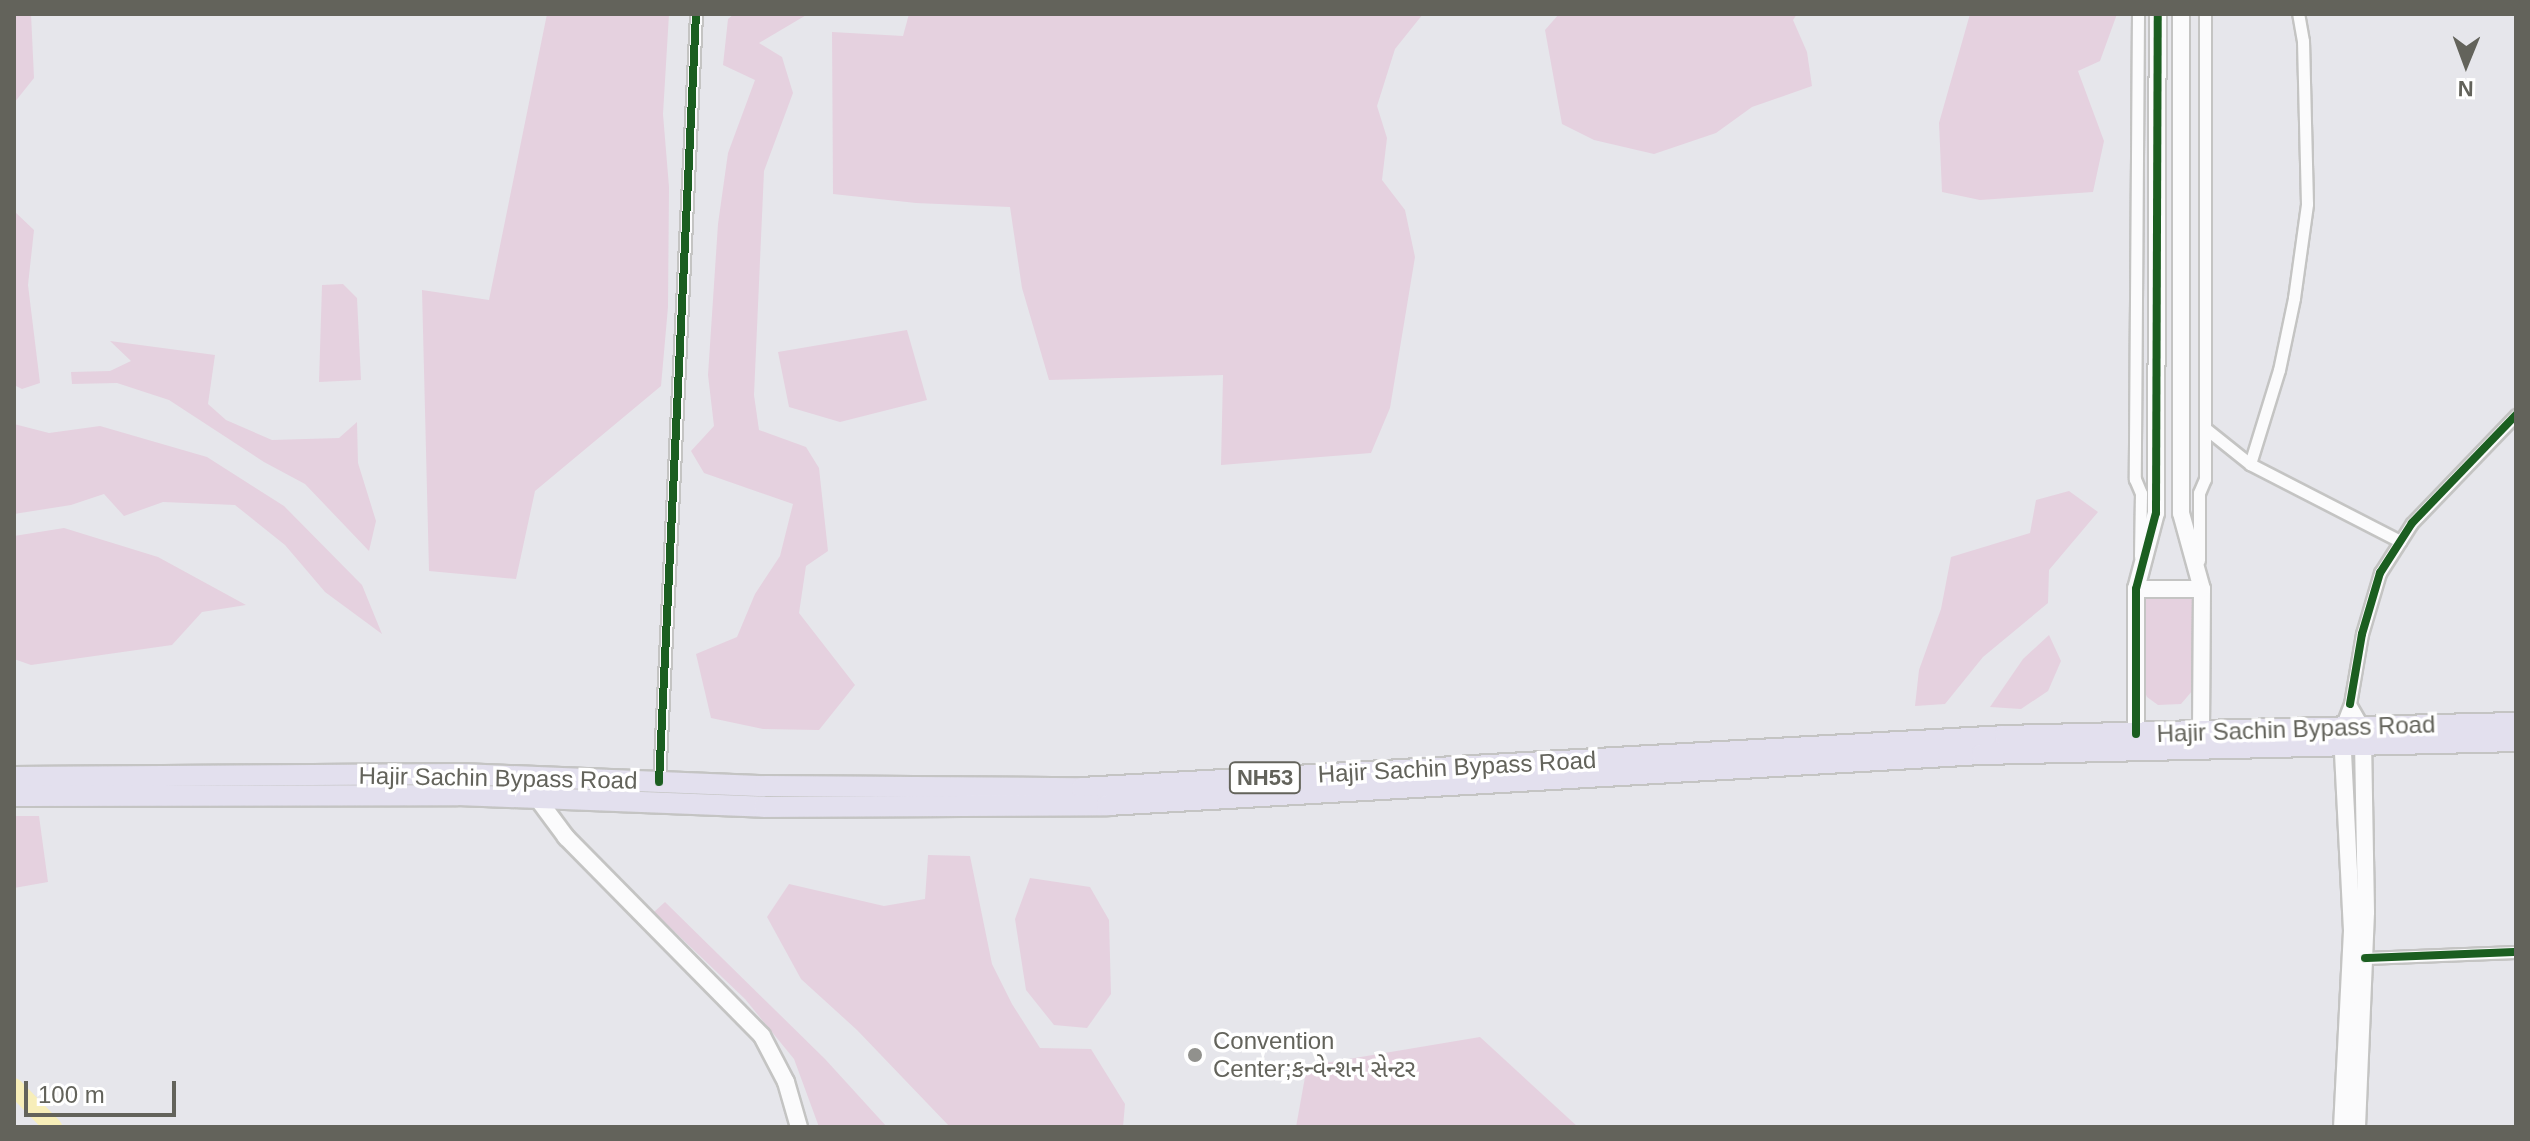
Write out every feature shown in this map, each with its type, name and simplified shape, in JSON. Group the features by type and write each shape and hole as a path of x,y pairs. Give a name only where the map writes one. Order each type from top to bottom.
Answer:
{"highway":[{"name":"Hajir Sachin Bypass Road","path":"14,777 461,774 659,782 1082,788 1833,745 2136,734 2352,735 2516,723"},
{"name":"NH53","path":"14,796 458,795 764,807 1107,805 2352,735 2516,741"}],"street":[{"path":"659,782 696,14"},
{"path":"2136,734 2141,493 2135,479 2138,14"},
{"path":"2138,583 2156,513 2158,14"},
{"path":"2181,14 2181,513 2201,584"},
{"path":"2201,733 2199,493 2205,479 2205,14"},
{"path":"2250,464 2279,370 2294,298 2307,204 2303,41 2298,14"},
{"path":"2357,1127 2365,958 2350,704 2362,634 2380,573 2412,523 2516,415"},
{"path":"2205,428 2250,464 2400,541"},
{"path":"2138,583 2201,584"},
{"path":"2342,1127 2352,931 2350,704"},
{"path":"537,798 566,837 762,1036 786,1082 799,1127"},
{"path":"2365,958 2516,952"}],"shaded area":[{"path":"14,14 31,14 34,78 14,103"},
{"path":"547,14 669,14 663,114 669,187 668,307 661,386 535,491 516,579 429,571 422,290 489,300"},
{"path":"734,14 808,14 759,43 782,57 793,93 764,171 754,395 759,430 806,447 819,468 828,551 806,566 799,613 855,685 819,730 763,729 711,718 696,654 737,637 755,594 780,556 793,504 704,473 691,451 714,426 708,375 718,224 728,153 755,80 723,65 728,19"},
{"path":"909,14 1423,14 1395,49 1377,106 1387,138 1382,180 1405,210 1415,257 1390,408 1371,453 1221,465 1223,375 1049,380 1022,288 1010,207 916,203 833,194 832,32 903,36"},
{"path":"1559,14 1797,14 1793,20 1807,52 1812,86 1752,107 1716,133 1654,154 1594,140 1562,124 1545,30"},
{"path":"1970,14 2117,14 2100,61 2078,71 2104,141 2093,192 1980,200 1942,192 1939,123"},
{"path":"14,211 34,230 28,285 40,383 22,389 14,385"},
{"path":"343,284 357,298 361,380 319,382 322,285"},
{"path":"907,330 927,400 840,422 789,407 778,352"},
{"path":"110,341 215,355 208,404 226,420 272,440 339,438 357,422 358,463 376,521 369,551 305,484 264,462 169,400 117,383 72,384 71,372 110,371 131,361"},
{"path":"14,424 49,433 100,426 207,457 284,506 362,585 382,634 325,592 285,545 235,505 163,502 124,516 104,494 71,505 14,514"},
{"path":"2069,491 2098,512 2049,570 2048,603 1983,657 1945,704 1915,706 1919,670 1941,609 1951,557 2030,533 2036,500"},
{"path":"64,528 158,557 246,605 202,612 172,645 31,665 14,659 14,536"},
{"path":"2194,596 2193,690 2181,704 2158,705 2147,697 2144,690 2146,597"},
{"path":"2049,635 2061,661 2048,691 2021,709 1990,707 2023,659"},
{"path":"14,816 39,816 48,882 14,888"},
{"path":"928,855 970,856 992,964 1012,1004 1040,1048 1091,1049 1125,1104 1123,1127 950,1127 857,1030 801,979 767,917 789,884 884,906 925,899"},
{"path":"1030,878 1090,887 1109,920 1111,994 1087,1028 1054,1025 1026,990 1015,919"},
{"path":"665,902 825,1059 887,1127 819,1127 794,1059 745,999 654,912"},
{"path":"1480,1037 1578,1127 1296,1127 1307,1066"}],"waterway":[{"path":"14,1087 53,1127"}],"cycle path":[{"path":"659,782 696,14"},
{"path":"2136,734 2136,589 2156,513 2158,14"},
{"path":"2350,704 2362,634 2380,573 2412,523 2516,415"},
{"path":"2365,958 2516,952"}],"place":[{"name":"Convention Center;કન્વેન્શન સેન્ટર","path":"1195,1055"}]}
